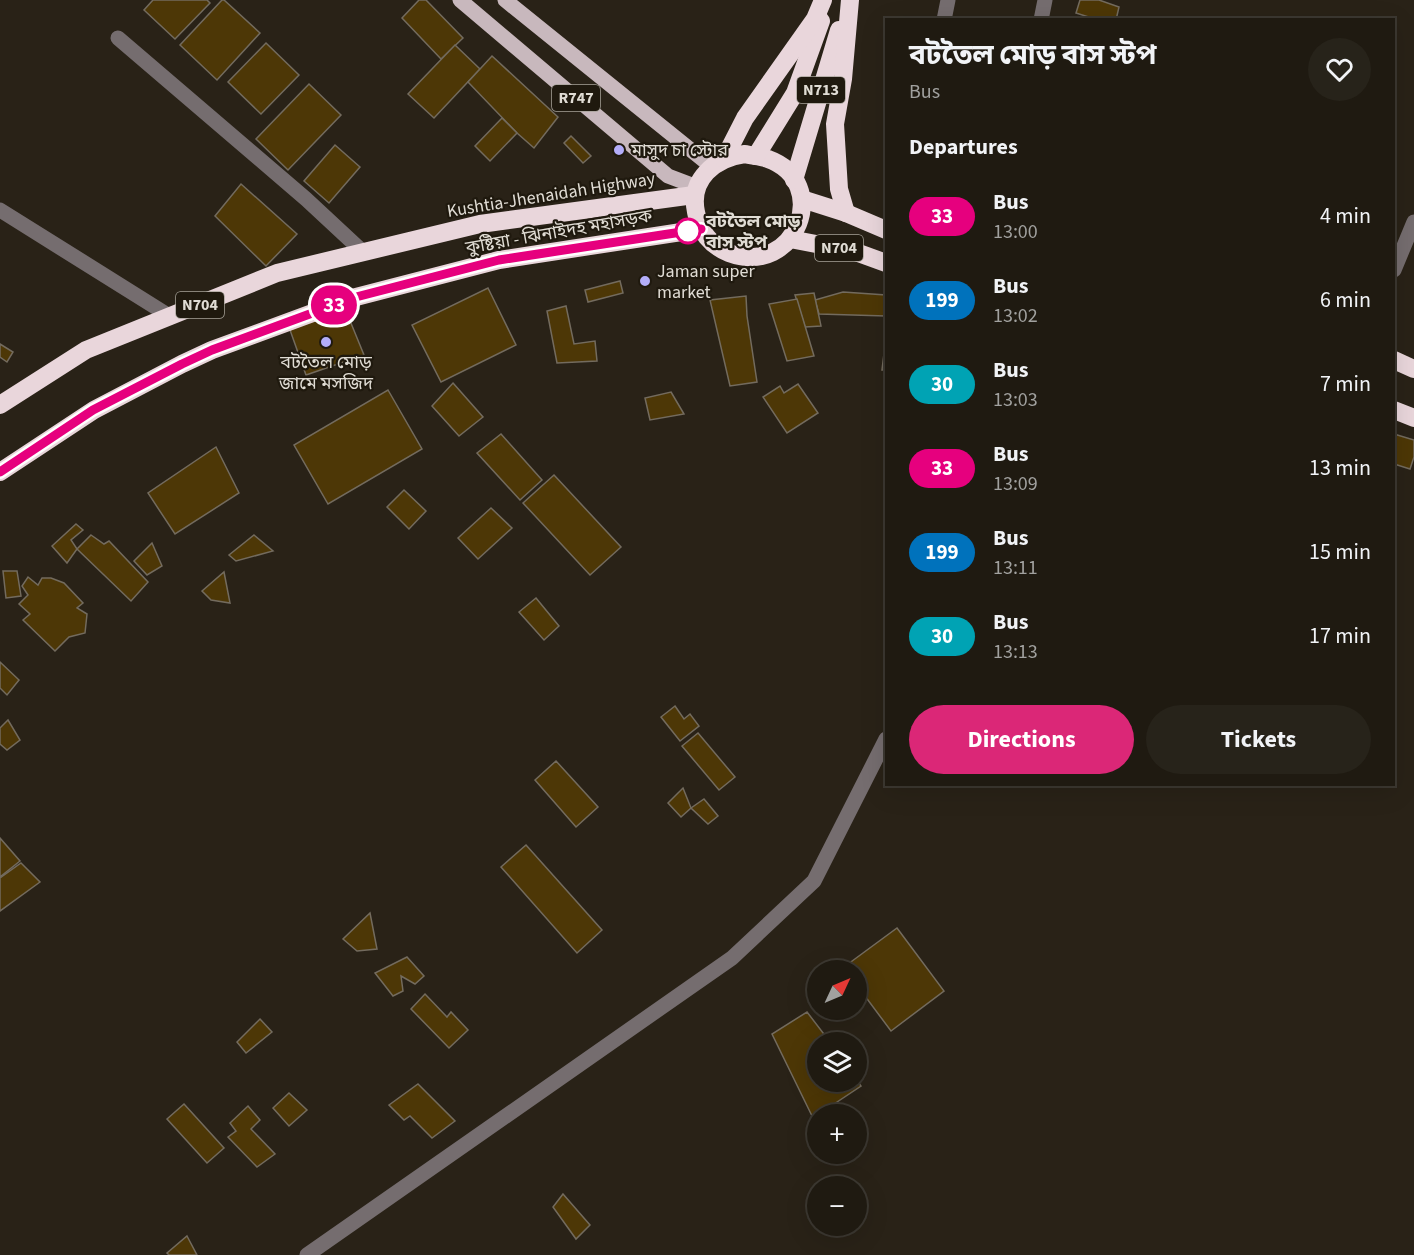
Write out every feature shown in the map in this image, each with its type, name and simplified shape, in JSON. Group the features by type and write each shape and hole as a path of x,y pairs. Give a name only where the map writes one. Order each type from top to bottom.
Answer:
{"highway":[{"path":"718,163 745,154 756,156 768,159 794,180 802,200 797,227 781,248 767,255 752,257 737,256 715,246 701,229 697,217 696,191 699,182 718,163 746,118 815,19 823,0"},
{"name":"N713","path":"756,156 795,93 828,0"},
{"path":"846,213 839,189 836,124 843,79 849,0"},
{"name":"N713","path":"794,180 849,0"},
{"name":"Kushtia-Jhenaidah Highway","path":"363,252 480,224 696,191"},
{"path":"802,200 846,213 885,230"},
{"name":"কুষ্টিয়া - ঝিনাইদহ মহাসড়ক","path":"0,472 93,410 182,364 212,350 356,297 499,260 701,229"},
{"name":"N704","path":"790,239 853,251 885,263"},
{"name":"N704","path":"0,405 86,350 277,273 363,252"},
{"path":"1395,360 1414,369"},
{"path":"1395,410 1414,418"}],"main road":[{"name":"R747","path":"460,0 668,176 696,191"},
{"path":"505,0 718,163"}],"street":[{"path":"944,18 948,0"},
{"path":"1041,18 1045,0"},
{"path":"118,38 306,199 363,252"},
{"path":"0,210 171,317"},
{"path":"1395,268 1414,222"},
{"path":"307,1255 732,958 814,881 885,742"}],"building":[{"path":"153,0 207,0 210,3 175,39 144,10"},
{"path":"222,0 260,33 217,80 180,45"},
{"path":"419,0 426,0 463,38 441,59 402,18"},
{"path":"1080,0 1099,0 1119,7 1116,18 1092,18 1076,13"},
{"path":"266,43 299,75 261,114 228,82"},
{"path":"455,45 480,69 434,118 408,94"},
{"path":"492,56 558,117 534,148 468,82"},
{"path":"309,84 341,115 288,170 256,139"},
{"path":"502,118 517,133 490,161 475,146"},
{"path":"571,136 591,156 583,163 564,143"},
{"path":"335,145 360,167 329,203 304,181"},
{"path":"241,184 297,234 266,266 215,216"},
{"path":"620,281 623,293 588,302 585,290"},
{"path":"488,288 516,345 441,382 412,325"},
{"path":"843,292 885,295 885,316 819,314 815,300"},
{"path":"814,293 821,326 805,327 795,295"},
{"path":"746,296 757,382 730,386 710,300"},
{"path":"797,299 814,356 787,361 769,304"},
{"name":"বটতৈল মোড় জামে মসজিদ","path":"344,306 364,355 306,375 290,330"},
{"path":"566,306 574,344 595,341 597,361 557,363 547,311"},
{"path":"0,344 13,352 7,362 0,357"},
{"path":"885,345 885,370 882,370"},
{"path":"453,383 483,417 459,436 432,406"},
{"path":"798,384 818,413 787,433 763,397 780,386 784,393"},
{"path":"388,390 422,449 328,504 294,445"},
{"path":"671,392 684,414 650,420 645,398"},
{"path":"501,434 542,480 520,500 477,453"},
{"path":"1395,434 1414,440 1414,457 1410,469 1395,464"},
{"path":"216,447 239,493 175,534 148,493"},
{"path":"554,475 621,547 590,575 523,503"},
{"path":"404,490 426,511 409,529 387,507"},
{"path":"491,508 512,528 478,559 458,538"},
{"path":"76,524 83,530 71,540 77,549 67,563 52,546"},
{"path":"91,535 104,544 109,541 148,582 131,601 77,549"},
{"path":"254,535 273,551 236,561 229,555"},
{"path":"152,543 162,566 147,575 134,561"},
{"path":"3,571 17,571 21,596 6,598"},
{"path":"224,572 230,603 211,600 202,591"},
{"path":"28,577 38,585 42,578 51,578 64,583 83,603 77,608 87,614 85,633 69,637 55,651 23,620 30,614 19,604 28,595 22,586"},
{"path":"536,598 559,626 544,640 519,612"},
{"path":"0,662 19,680 7,695 0,688"},
{"path":"675,706 684,719 690,714 699,726 680,741 661,717"},
{"path":"8,720 20,740 7,750 0,744 0,728"},
{"path":"698,733 735,777 719,790 682,746"},
{"path":"556,761 598,807 576,827 535,780"},
{"path":"683,788 691,808 681,817 668,803"},
{"path":"704,799 718,816 708,824 691,808"},
{"path":"0,838 20,861 0,877"},
{"path":"526,845 602,930 577,953 501,867"},
{"path":"21,863 40,882 0,911 0,878"},
{"path":"370,913 377,949 357,951 343,939"},
{"path":"897,928 944,991 891,1031 867,999 867,960 854,960"},
{"path":"407,957 424,976 415,984 401,976 403,991 393,996 375,973"},
{"path":"425,994 447,1017 451,1012 468,1030 449,1048 411,1009"},
{"path":"807,1012 807,1020 813,1020 822,1032 807,1032 807,1092 852,1092 834,1104 807,1106 772,1034"},
{"path":"260,1019 272,1032 246,1053 237,1042"},
{"path":"418,1084 455,1121 432,1138 410,1116 404,1120 389,1105"},
{"path":"289,1093 307,1110 289,1126 273,1108"},
{"path":"184,1104 224,1148 207,1163 167,1119"},
{"path":"248,1106 260,1120 251,1129 275,1154 257,1167 228,1137 236,1131 230,1123"},
{"path":"563,1194 590,1225 576,1239 553,1207"},
{"path":"187,1236 197,1255 169,1255 167,1253"}],"bus line":[{"name":"33","path":"0,472 93,410 182,364 212,350 356,297 499,260 701,229"}],"place":[{"name":"মাসুদ চা স্টোর","path":"619,150"},
{"name":"বটতৈল মোড় বাস স্টপ","path":"688,231"},
{"name":"Jaman super market","path":"645,281"},
{"name":"বটতৈল মোড় জামে মসজিদ","path":"326,342"}]}
